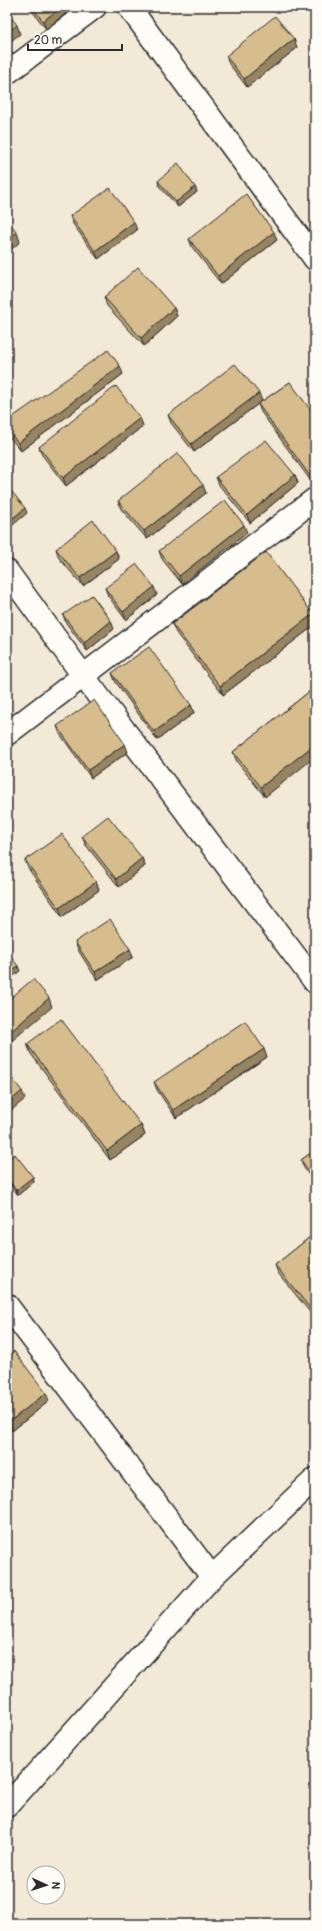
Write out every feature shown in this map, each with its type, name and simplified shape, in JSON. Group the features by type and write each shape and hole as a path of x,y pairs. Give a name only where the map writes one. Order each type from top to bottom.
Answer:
{"street":[{"path":"7,73 95,7"},
{"path":"129,7 315,259"},
{"path":"7,734 84,677 315,499"},
{"path":"7,571 84,677 315,982"},
{"path":"7,1305 212,1577"},
{"path":"7,1806 212,1577 315,1479"}],"building":[{"path":"32,7 61,7 43,21"},
{"path":"7,12 17,25 7,33"},
{"path":"275,16 294,39 244,79 226,56"},
{"path":"178,163 195,187 176,202 158,181"},
{"path":"110,188 134,222 95,251 70,216"},
{"path":"246,194 274,232 218,276 189,239"},
{"path":"7,220 17,232 7,240"},
{"path":"138,267 174,308 141,338 104,297"},
{"path":"108,350 120,366 18,443 7,429 7,421"},
{"path":"235,364 259,393 191,444 168,415"},
{"path":"290,382 315,416 315,472 310,476 258,404"},
{"path":"116,386 140,418 63,478 39,447"},
{"path":"266,440 295,475 247,515 216,477"},
{"path":"178,453 203,485 144,531 118,501"},
{"path":"8,487 25,508 7,523 7,488"},
{"path":"225,500 244,525 179,576 159,551"},
{"path":"93,520 116,551 80,578 56,549"},
{"path":"266,552 313,614 220,686 172,624"},
{"path":"137,564 154,587 123,612 105,588"},
{"path":"92,595 111,621 84,643 63,615"},
{"path":"149,647 191,705 154,732 112,673"},
{"path":"315,687 315,744 261,787 233,752"},
{"path":"94,700 125,744 88,770 57,726"},
{"path":"108,816 142,858 116,879 82,836"},
{"path":"62,834 96,882 59,908 25,860"},
{"path":"110,919 130,949 95,972 75,942"},
{"path":"7,952 18,966 7,975"},
{"path":"33,979 49,998 7,1035 7,1001"},
{"path":"61,1019 141,1125 107,1151 27,1044"},
{"path":"245,1021 264,1049 173,1110 154,1082"},
{"path":"7,1072 22,1091 7,1104"},
{"path":"315,1150 315,1180 301,1160"},
{"path":"15,1154 33,1177 16,1190 7,1178 7,1160"},
{"path":"315,1233 315,1303 310,1308 275,1265"},
{"path":"14,1351 46,1393 9,1422 7,1419 7,1357"}]}
